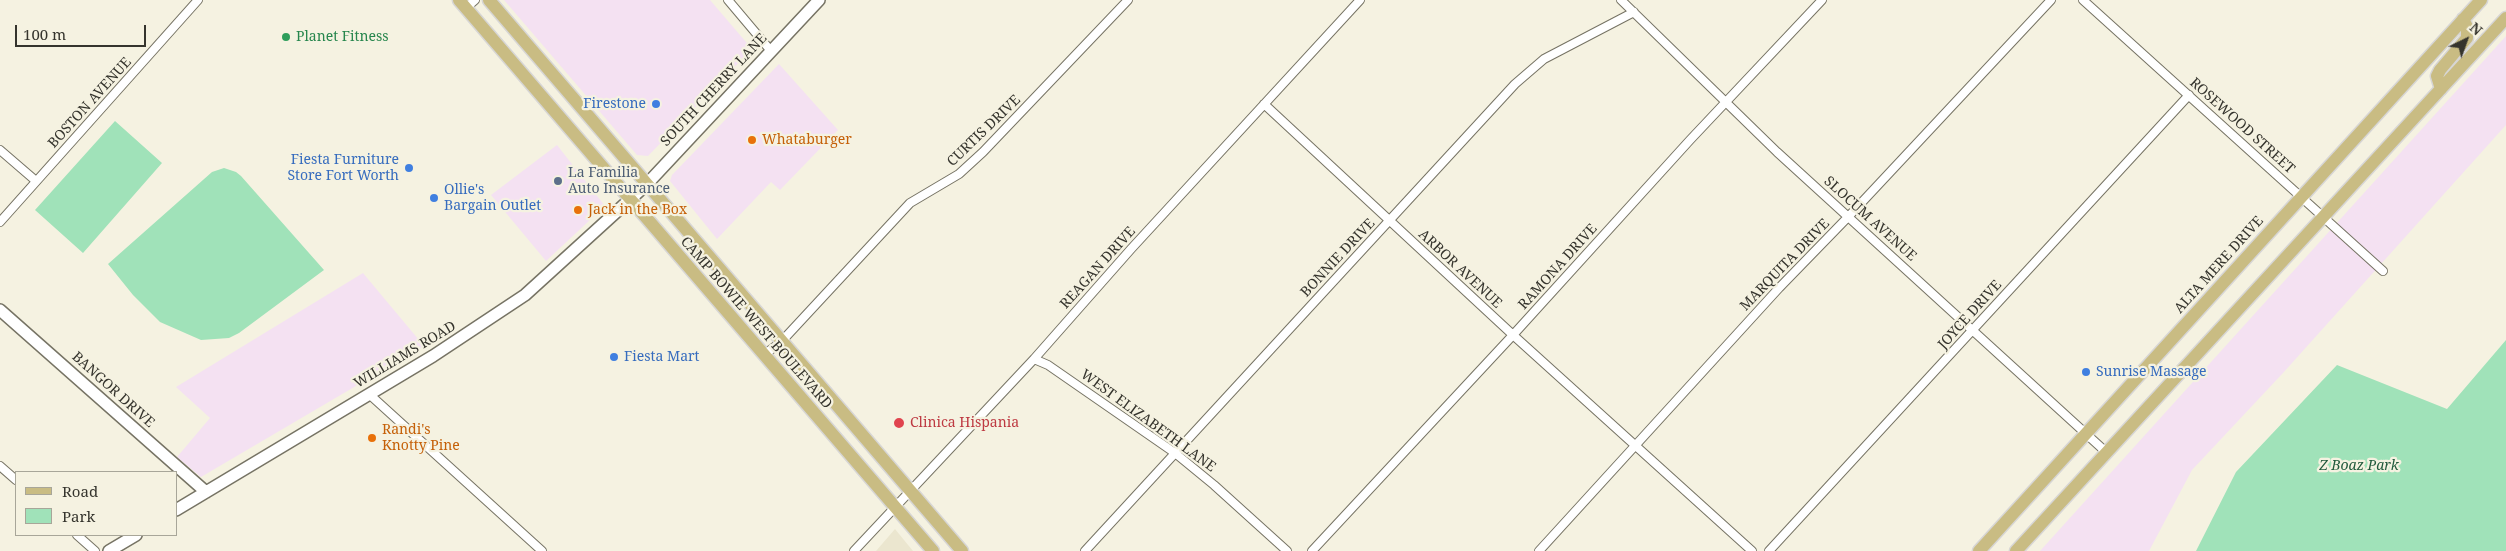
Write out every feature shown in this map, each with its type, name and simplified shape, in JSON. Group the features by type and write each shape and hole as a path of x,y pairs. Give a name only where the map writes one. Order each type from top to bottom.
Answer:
{"main road":[{"name":"CAMP BOWIE WEST BOULEVARD","path":"489,0 962,551"},
{"name":"ALTA MERE DRIVE","path":"1978,551 2481,0"},
{"name":"CAMP BOWIE WEST BOULEVARD","path":"467,3 629,199 765,354 933,551"},
{"path":"2016,551 2506,18"},
{"path":"2441,89 2438,76 2440,70 2467,38 2467,27 2463,19"}],"street":[{"name":"BOSTON AVENUE","path":"0,222 198,0"},
{"path":"728,0 771,51"},
{"name":"SOUTH CHERRY LANE","path":"629,199 647,184 819,0"},
{"name":"CURTIS DRIVE","path":"765,354 781,342 910,203 959,174 983,152 1128,0"},
{"name":"REAGAN DRIVE","path":"854,551 895,505 1034,359 1360,0"},
{"name":"SLOCUM AVENUE","path":"1621,0 1725,102 2106,452"},
{"name":"RAMONA DRIVE","path":"1312,551 1513,335 1725,102 1822,0"},
{"name":"MARQUITA DRIVE","path":"1539,551 1779,288 2051,0"},
{"name":"ROSEWOOD STREET","path":"2083,0 2383,271"},
{"name":"BONNIE DRIVE","path":"1084,551 1515,84 1544,59 1634,12"},
{"name":"JOYCE DRIVE","path":"1769,551 2188,95"},
{"name":"ARBOR AVENUE","path":"1264,104 1513,335 1752,551"},
{"path":"0,150 36,182"},
{"name":"WILLIAMS ROAD","path":"178,509 438,353 525,295 544,280 629,199"},
{"name":"BANGOR DRIVE","path":"0,310 206,492"},
{"name":"WEST ELIZABETH LANE","path":"1034,359 1048,365 1175,453 1214,485 1287,551"},
{"path":"369,394 542,551"},
{"path":"0,466 15,479"},
{"path":"77,536 94,551"},
{"path":"109,551 134,536"}],"shaded area":[{"path":"504,0 710,0 752,49 648,156 637,155"},
{"path":"2506,36 2506,125 2283,373 2192,470 2149,551 2040,551"},
{"path":"779,64 838,130 780,190 771,182 717,239 670,181 672,175"},
{"path":"557,145 605,206 546,261 491,195"},
{"path":"363,273 424,346 201,477 177,457 210,418 176,387"},
{"path":"895,529 913,551 876,551"}],"green space":[{"path":"115,121 162,163 83,253 35,210"},
{"path":"224,168 241,176 324,270 239,333 229,338 201,340 160,322 133,295 108,264 212,172"},
{"name":"Z Boaz Park","path":"2506,340 2506,551 2196,551 2236,472 2337,365 2447,409"}],"place":[{"name":"Planet Fitness","path":"286,37"},
{"name":"Firestone","path":"656,104"},
{"name":"Whataburger","path":"752,140"},
{"name":"Fiesta Furniture Store Fort Worth","path":"409,168"},
{"name":"La Familia Auto Insurance","path":"558,181"},
{"name":"Ollie's Bargain Outlet","path":"434,198"},
{"name":"Jack in the Box","path":"578,210"},
{"name":"Fiesta Mart","path":"614,357"},
{"name":"Sunrise Massage","path":"2086,372"},
{"name":"Clinica Hispania","path":"899,423"},
{"name":"Randi's Knotty Pine","path":"372,438"}]}
